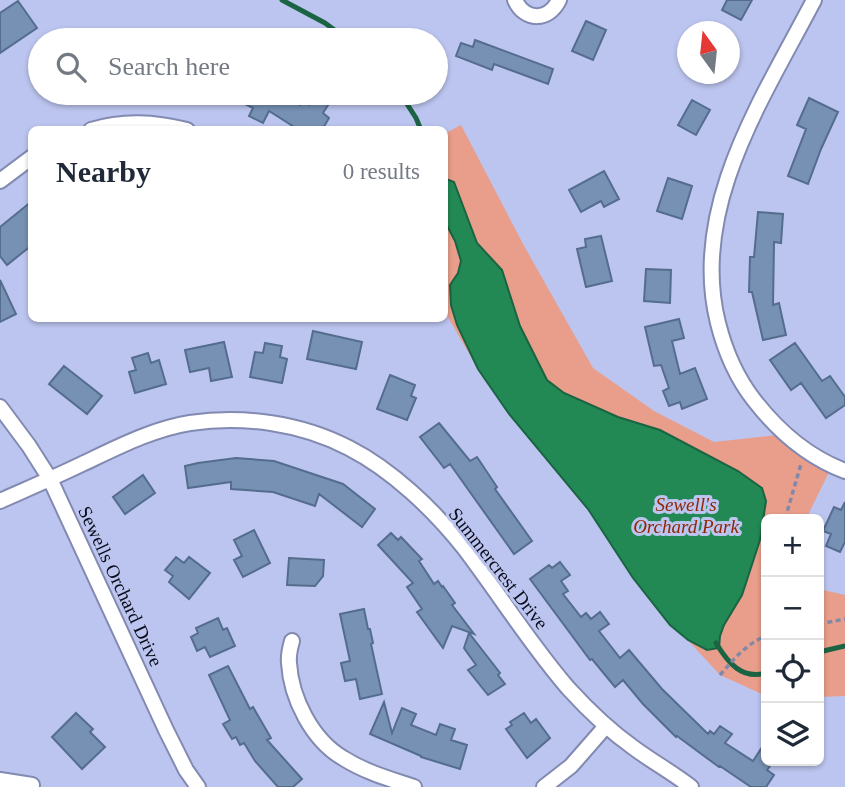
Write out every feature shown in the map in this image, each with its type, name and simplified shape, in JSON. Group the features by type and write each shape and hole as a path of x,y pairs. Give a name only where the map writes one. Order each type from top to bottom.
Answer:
{"street":[{"path":"515,0 522,11 537,16 549,13 559,0"},
{"path":"814,0 737,153 720,202 712,247 711,277 722,337 733,366 747,391 766,415 805,450 845,471"},
{"path":"103,126 135,122 171,126"},
{"path":"0,181 28,160"},
{"name":"Sewells Orchard Drive","path":"0,407 50,479 166,730 186,770 198,787"},
{"name":"Summercrest Drive","path":"0,501 131,441 161,429 189,423 256,421 319,435 350,448 383,469 410,491 463,547 568,687 606,726 691,787"},
{"path":"292,641 289,659 292,687 321,740 340,757 363,769 414,787"},
{"path":"544,787 571,766 606,726"},
{"path":"0,780 32,785"}],"path":[{"path":"786,514 805,450"},
{"path":"824,623 845,619"},
{"path":"720,675 738,654 761,638"}],"green space":[{"name":"Sewell's Orchard Park","path":"461,125 523,244 593,368 654,411 714,442 786,434 832,466 808,514 761,514 761,694 720,675 650,599 588,509 478,369 448,317 448,132"},
{"path":"824,590 845,595 845,696 824,697"}],"shaded area":[{"name":"Sewell's Orchard Park","path":"448,180 454,182 477,243 502,270 520,326 547,380 564,393 618,417 660,430 738,471 762,488 766,501 764,514 761,514 760,540 742,595 724,625 719,648 707,650 688,640 670,625 633,578 588,509 509,414 478,369 457,325 451,305 450,285 458,273 461,261 448,228"}],"building":[{"path":"727,0 752,0 741,20 722,10"},
{"path":"18,1 37,28 28,28 28,34 0,53 0,13"},
{"path":"586,21 606,30 593,60 572,51"},
{"path":"475,40 553,69 548,84 494,64 492,70 456,56 461,43 473,47"},
{"path":"809,98 838,112 808,184 788,176 806,129 797,125"},
{"path":"692,100 710,110 696,135 678,125"},
{"path":"247,105 328,105 323,113 329,118 324,126 293,126 269,111 263,123 249,116 253,108"},
{"path":"604,171 619,199 604,207 601,201 581,212 569,190"},
{"path":"668,178 692,186 682,219 657,211"},
{"path":"28,204 28,248 7,265 0,256 0,227"},
{"path":"758,212 783,214 781,243 774,242 773,305 779,303 786,335 763,340 752,292 749,292 750,257 754,257"},
{"path":"601,236 612,281 586,287 577,249 586,247 585,239"},
{"path":"646,269 671,270 670,303 644,301"},
{"path":"0,280 16,314 0,322"},
{"path":"679,319 684,338 672,341 680,374 695,368 707,399 682,409 680,402 669,406 663,391 669,388 661,365 654,366 645,327"},
{"path":"313,331 362,342 356,369 307,359"},
{"path":"224,342 232,377 211,381 209,368 190,372 185,350"},
{"path":"265,343 282,346 280,357 287,359 282,383 250,377 255,352 263,353"},
{"path":"795,343 822,381 830,376 845,397 845,405 826,418 801,383 791,390 770,360"},
{"path":"148,353 151,363 159,360 166,384 135,393 129,372 136,370 132,358"},
{"path":"64,366 102,396 87,414 49,384"},
{"path":"390,375 415,385 411,396 416,398 407,420 377,409"},
{"path":"439,423 470,461 477,457 497,487 495,489 532,541 514,554 450,464 444,468 420,437"},
{"path":"236,458 274,461 343,484 375,509 362,527 319,494 315,506 273,492 231,489 231,482 188,488 185,466"},
{"path":"143,475 155,493 125,514 113,497"},
{"path":"845,502 845,542 840,552 826,546 831,534 824,529 834,507 841,510"},
{"path":"254,530 270,563 243,577 234,560 242,556 234,540"},
{"path":"391,533 398,540 401,537 422,559 419,561 434,584 438,581 443,586 455,603 452,605 474,634 452,626 443,648 417,612 422,609 407,587 413,583 378,545"},
{"path":"176,557 184,563 189,557 210,573 189,599 169,582 173,576 165,570"},
{"path":"289,558 324,560 323,576 315,586 287,585"},
{"path":"560,562 570,575 561,581 568,591 563,594 581,617 586,613 591,619 600,612 609,624 599,631 620,658 629,650 662,689 708,734 710,731 714,734 720,726 732,734 725,743 753,761 761,749 761,766 770,766 767,770 774,775 766,787 751,787 676,737 623,680 615,687 592,659 590,660 530,579 549,565 552,568"},
{"path":"364,609 382,694 360,699 356,679 345,681 341,663 350,661 340,614"},
{"path":"218,618 223,630 227,628 235,646 210,657 205,647 197,651 191,637 198,633 196,628"},
{"path":"469,633 500,673 498,675 505,684 488,695 468,670 476,665 464,648"},
{"path":"228,666 250,709 253,707 271,738 267,740 302,779 293,787 278,787 255,761 244,743 240,745 236,737 232,739 223,724 230,720 209,675"},
{"path":"384,702 392,733 402,708 416,714 411,725 436,735 440,724 455,729 451,740 467,745 460,769 421,757 370,734"},
{"path":"76,713 93,729 90,732 105,747 82,769 52,737"},
{"path":"524,713 531,723 536,719 550,738 527,758 506,729 512,725 510,722"}],"waterway":[{"path":"282,0 332,28"},
{"path":"408,105 419,126"},
{"path":"716,643 736,668 750,674 761,674"},
{"path":"824,651 845,646"}]}
